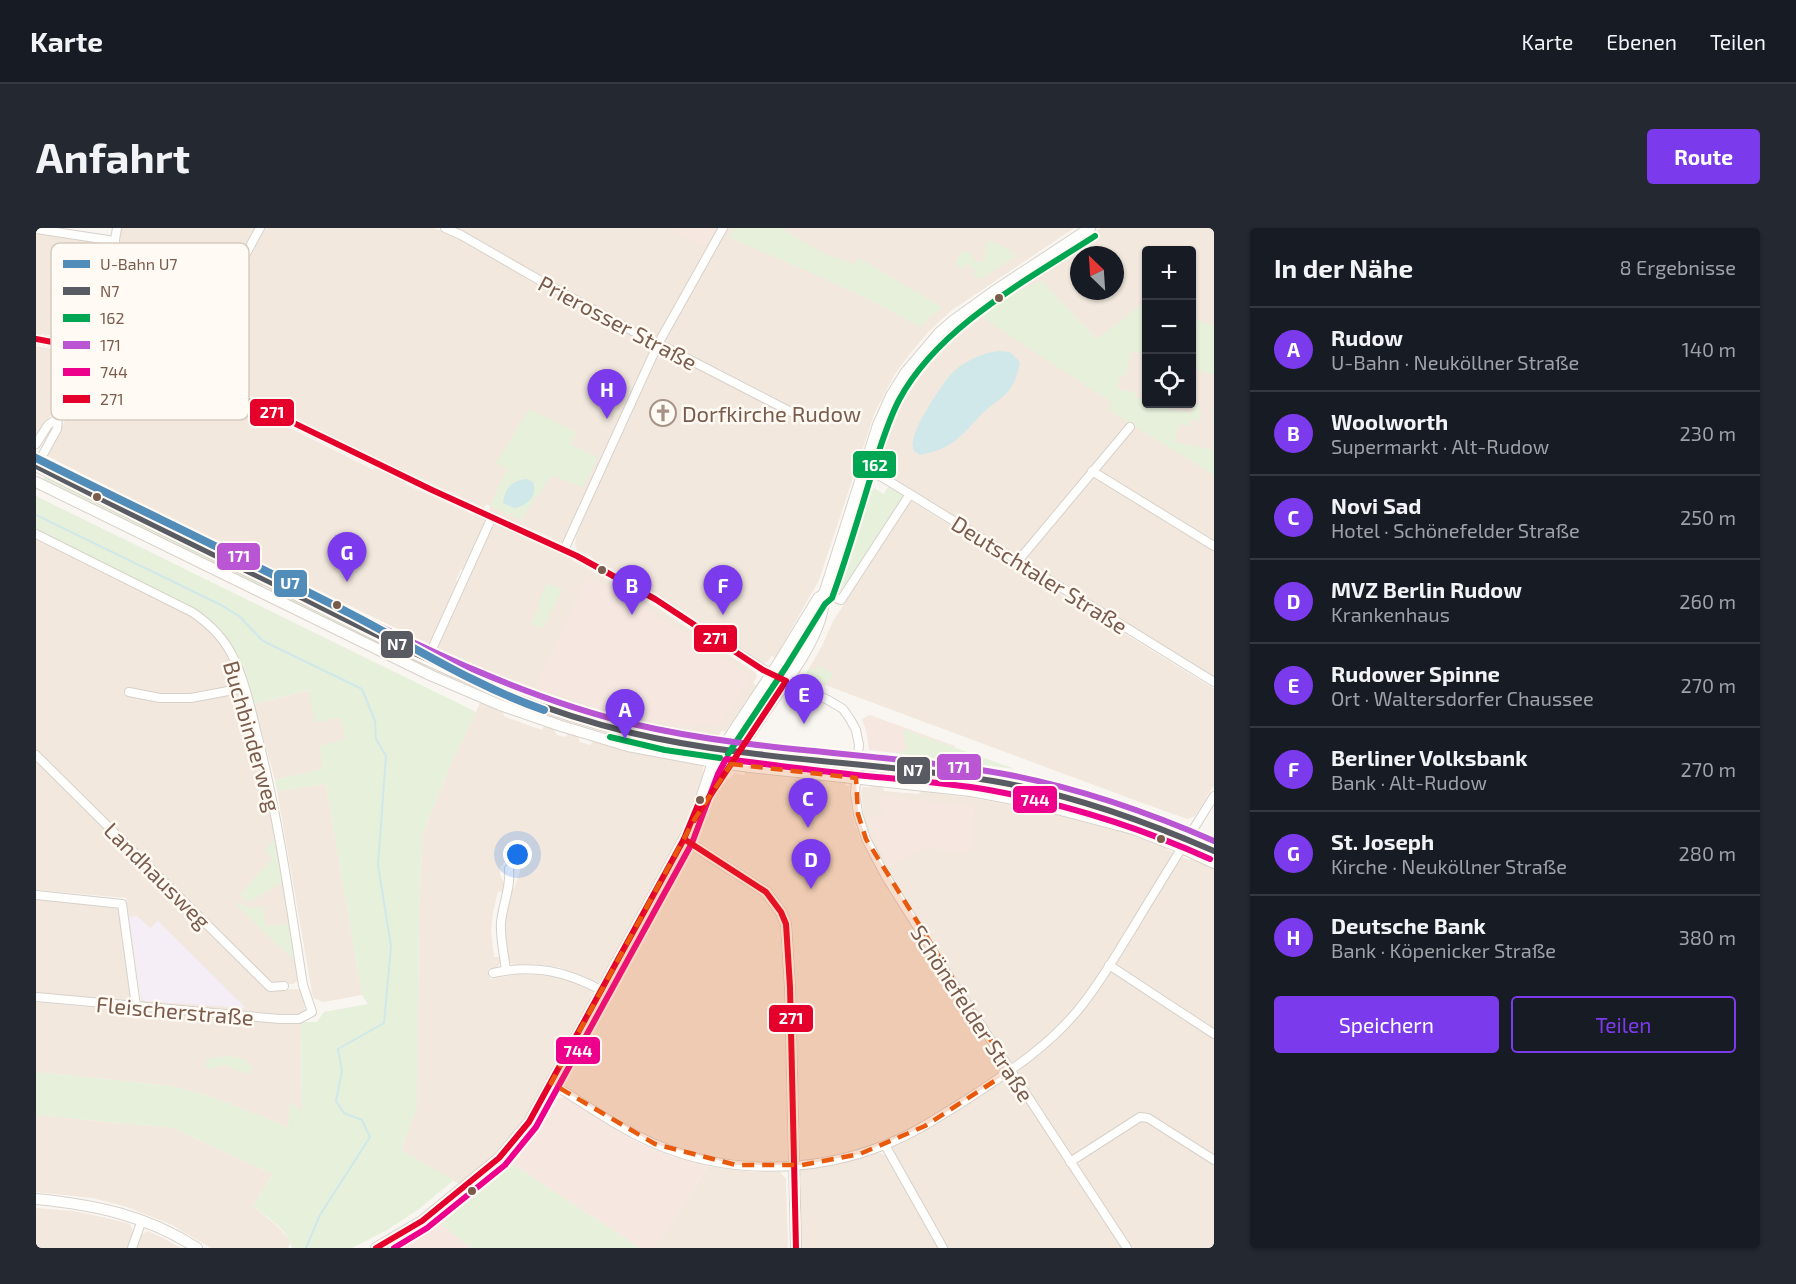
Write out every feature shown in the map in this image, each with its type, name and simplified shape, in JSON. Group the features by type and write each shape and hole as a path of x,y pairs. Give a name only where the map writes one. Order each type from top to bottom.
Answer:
{"main road":[{"path":"693,820 805,652 820,619 824,594 878,425 891,396 906,372 940,332 972,306 1090,228"},
{"path":"36,466 427,660 537,706 632,733 688,745 926,772 1037,790 1112,811 1185,844 1214,863"},
{"path":"36,482 430,675 525,715 628,746 713,762 971,791 1034,803 1214,851"},
{"path":"263,593 269,582"},
{"path":"376,1248 422,1221 499,1158 528,1122 684,839 713,762 818,598 824,594"},
{"path":"628,746 632,733"},
{"path":"925,786 926,772"},
{"path":"1034,803 1037,790"},
{"path":"684,839 766,892 781,912 786,924 790,987 796,1248"},
{"path":"36,1199 114,1211 164,1229 197,1248"}],"street":[{"path":"36,229 115,241 117,228"},
{"path":"249,248 260,228"},
{"name":"Prierosser Straße","path":"445,228 566,296 793,413"},
{"path":"564,550 658,344 723,228"},
{"name":"Schönefelder Straße","path":"36,339 51,342"},
{"name":"Schönefelder Straße","path":"249,401 603,569 655,599 771,674 828,700 846,713 855,730 859,745 856,778 858,813 866,839 894,891 1127,1248"},
{"path":"36,444 48,425 55,420"},
{"path":"36,466 57,429 58,420"},
{"path":"1018,561 1130,427"},
{"name":"Deutschtaler Straße","path":"863,471 880,476 910,494 1214,682"},
{"path":"1092,471 1214,546"},
{"path":"824,594 841,600 910,494"},
{"path":"427,660 492,518"},
{"name":"Buchbinderweg","path":"36,534 192,612 218,633 234,659 244,688 270,789 303,985 312,1012"},
{"path":"129,692 160,698 191,698 244,688"},
{"name":"Landhausweg","path":"36,755 270,987 284,986"},
{"path":"551,1083 629,1132 674,1152 710,1161 736,1165 794,1166 836,1160 885,1145 925,1126 1010,1071 1038,1051 1067,1024 1109,965 1214,796"},
{"path":"506,970 501,924 510,882 509,869"},
{"path":"36,895 122,904 136,1006"},
{"path":"1109,965 1214,1034"},
{"path":"493,973 531,969 558,972 578,978 601,990"},
{"name":"Fleischerstraße","path":"36,997 280,1019 299,1019 312,1012"},
{"path":"1070,1162 1140,1117 1148,1118 1214,1160"},
{"path":"885,1145 943,1248"},
{"path":"132,1248 142,1220"}],"highlighted area":[{"path":"731,764 856,778 858,814 866,839 1010,1071 925,1126 860,1154 802,1165 736,1165 655,1144 551,1083 694,820"}],"shaded area":[{"path":"121,228 255,228 247,243 118,243"},
{"path":"266,228 433,228 451,234 650,346 651,350 562,543 489,512 490,506 487,504 483,509 411,474 408,475 249,396 249,259"},
{"path":"455,228 719,228 658,336 654,337"},
{"path":"670,228 716,228 705,246"},
{"path":"726,228 1074,228 952,310 928,332 895,374 875,412 819,580 775,658 772,656 766,663 626,576 593,560 592,557 577,550 575,544 583,518 659,351 665,351 794,419 798,412 665,340"},
{"path":"1101,228 1214,228 1214,542 1097,469 1134,428 1128,424 1020,551 1014,554 876,469 874,460 886,423 900,393 935,345 964,319 1070,249 1070,300 1124,300 1124,246 1074,246"},
{"path":"36,232 100,243 51,243 51,335 42,334 39,336 36,333"},
{"path":"36,346 51,349 51,414 36,437"},
{"path":"249,408 372,469 376,468 404,481 405,484 474,515 477,514 486,519 487,524 466,570 461,569 456,580 459,583 429,647 423,650 51,467 47,463 47,457 65,420 249,420"},
{"path":"1093,477 1214,549 1214,678 1026,561 1025,557"},
{"path":"911,501 1214,689 1214,785 1195,816 1187,819 809,679 807,672 833,621"},
{"path":"495,522 523,535 524,538 571,557 572,560 653,605 755,672 757,677 753,683 756,686 725,732 722,730 716,739 706,740 610,720 607,722 599,719 598,716 511,688 508,690 502,685 446,660 437,660 435,652 490,526"},
{"path":"36,537 187,612 215,634 224,647 236,672 238,682 235,686 190,697 155,696 126,689 125,693 166,701 237,693 243,696 274,823 300,980 293,984 270,983 36,752"},
{"path":"587,577 621,594 623,591 648,605 646,609 746,673 748,681 717,728 693,724 692,729 660,723 590,705 535,687"},
{"path":"310,690 340,717 346,739 323,769 275,780 254,704"},
{"path":"481,701 502,711 505,717 542,730 544,726 553,728 557,735 566,737 568,733 577,735 580,742 590,745 591,740 700,764 705,775 687,823 603,979 601,978 598,982 559,967 510,963 504,935 505,919 508,902 520,870 512,861 505,862 500,867 500,875 505,885 504,893 498,891 491,930 494,957 500,957 501,962 498,967 488,969 490,979 520,974 550,976 571,981 590,990 592,993 590,997 593,998 533,1108 498,1154 461,1185 401,1150 417,1107 419,912 423,832 451,764"},
{"path":"870,715 955,746 950,759 869,750 862,719"},
{"path":"36,758 270,990 302,989 305,1012 301,1022 302,1112 290,1103 288,1127 212,1097 172,1086 36,1072 36,1002 143,1012 126,898 36,890"},
{"path":"746,771 845,782 845,785 849,786 852,815 860,839 929,953 1003,1066 1003,1071 930,1120 862,1151 799,1162 800,1154 797,1150 800,1150 800,1128 797,1128 799,1125 798,1080 796,1079 798,1059 795,1058 795,1055 798,1055 797,1036 794,1036 794,1033 797,1033 791,923 779,899 764,883 698,840 697,837 699,831 696,830 726,778 730,779 734,773 744,775"},
{"path":"326,784 362,995 323,1002 313,998 277,791"},
{"path":"870,784 882,785 884,791 918,794 919,790 931,790 933,793 966,797 967,794 973,795 973,798 1039,810 1117,831 1120,829 1167,845 1166,849 1172,852 1172,857 1083,999 1059,1027 1015,1064 1010,1063 888,873 872,841 864,818 861,791 863,787 870,787"},
{"path":"875,796 975,807 969,854 924,847 890,867 876,841 868,818 883,815 884,810"},
{"path":"688,849 760,894 774,910 781,925 785,968 785,1044 788,1044 786,1090 789,1091 787,1115 789,1119 787,1120 790,1160 786,1163 745,1163 678,1149 640,1133 608,1115 560,1082 563,1078 560,1076 564,1067 567,1067 582,1035 585,1034 657,896 660,896 682,853 684,854"},
{"path":"1191,857 1214,867 1214,1028 1114,962 1179,858 1189,860"},
{"path":"36,899 117,907 131,996 129,1001 36,993"},
{"path":"137,916 150,928 158,921 246,1008 144,1001 141,996 129,917"},
{"path":"1110,970 1214,1036 1214,1159 1149,1116 1078,1154 1070,1156 1017,1075 1019,1069 1046,1049 1071,1024"},
{"path":"1005,1078 1010,1078 1122,1248 945,1248 891,1148 893,1144"},
{"path":"564,1097 639,1143 671,1156 708,1166 655,1248 640,1248 511,1163 544,1122 555,1099"},
{"path":"36,1115 173,1128 273,1174 253,1206 291,1241 288,1248 211,1248 172,1225 127,1207 92,1198 36,1192"},
{"path":"1145,1119 1214,1163 1214,1248 1130,1248 1077,1166 1092,1149"},
{"path":"875,1151 887,1156 941,1248 800,1248 798,1190 801,1189 801,1177 798,1176 798,1172 800,1169"},
{"path":"708,1166 754,1172 780,1172 786,1179 788,1248 655,1248"},
{"path":"36,1208 73,1211 107,1218 130,1224 133,1232 127,1248 36,1248"},
{"path":"440,1223 471,1248 397,1248"},
{"path":"148,1231 181,1248 135,1248 140,1235"}],"green space":[{"path":"734,228 781,228 825,254 855,264 859,258 942,307 920,327 850,291 728,237"},
{"path":"987,241 1009,249 1016,256 981,279 973,276 976,270 966,264 963,269 956,265 961,252 966,251 972,255 975,262 981,262"},
{"path":"1041,280 1097,339 1142,304 1142,353 1131,351 1126,376 1120,375 1117,389 1136,393 1135,397 1142,399 1142,408 1167,408 1191,413 1192,408 1196,408 1196,404 1200,405 1199,413 1202,414 1200,421 1191,419 1189,426 1179,424 1175,442 1214,450 1214,475 1108,410 1112,402 979,315 1021,286 1023,290"},
{"path":"1196,319 1214,326 1214,375 1196,369"},
{"path":"529,409 576,432 571,445 598,457 583,488 552,475 521,520 490,506 507,470 496,463"},
{"path":"45,477 263,583 261,588 43,481"},
{"path":"888,487 904,495 904,499 838,595 870,495 874,488 884,494"},
{"path":"36,496 476,712 451,764 423,832 419,912 417,1107 401,1150 454,1180 419,1209 387,1230 352,1248 292,1248 282,1230 253,1206 273,1174 173,1128 36,1115 36,1072 172,1086 212,1097 288,1127 290,1102 302,1111 301,1022 317,1022 324,1012 368,1004 362,995 326,784 277,791 275,780 323,769 319,746 346,739 340,717 315,723 309,690 254,704 237,654 223,632 212,621 187,604 36,529"},
{"path":"547,583 562,590 543,629 531,624"},
{"path":"271,588 425,662 423,668 270,591"},
{"path":"819,666 833,674 825,686 809,679 807,672 810,667 815,671"},
{"path":"903,729 1015,769 895,753 907,750"},
{"path":"754,759 848,768 849,770 847,773 751,763"},
{"path":"274,840 282,882 252,901 245,900 240,895 272,859 264,850"},
{"path":"239,902 251,908 263,906 266,926 289,924 296,962 236,905"},
{"path":"225,1056 243,1058 253,1068 247,1074 225,1065 209,1069 206,1066 207,1059"},
{"path":"511,1163 640,1248 471,1248 440,1223"}],"water":[{"path":"999,351 1010,352 1020,362 1010,390 947,446 920,455 914,451 913,442 918,426 929,405 953,372 968,361"},
{"path":"526,479 533,482 534,487 530,500 514,508 503,503 505,493 510,486"}],"waterway":[{"path":"36,515 221,605 239,616 263,641 362,689 375,721 376,739 386,756 378,865 391,946 384,1023 338,1049 342,1071 336,1101 344,1113 362,1120 370,1137 320,1215 306,1248"}],"metro line":[{"name":"U7","path":"36,458 310,593 493,689 544,710"}],"transit line":[{"name":"162","path":"728,754 825,604 832,598 887,427 899,400 916,374 937,350 986,307 1095,236"},
{"name":"271","path":"36,339 51,342"},
{"name":"271","path":"249,401 432,490 577,556 655,599 763,670 786,681 694,820"},
{"name":"171","path":"40,458 425,648 548,699 633,724 678,733 768,746 948,765 1022,777 1106,800 1214,841"},
{"name":"N7","path":"36,466 462,675 546,708 632,733 721,750 948,774 1022,786 1106,809 1214,851"},
{"name":"162","path":"610,737 665,750 720,758"},
{"name":"744","path":"394,1248 427,1228 505,1165 536,1127 692,843 726,759 989,790 1074,810 1129,827 1210,859"},
{"name":"271","path":"376,1248 422,1221 499,1158 529,1122 684,839 700,800"},
{"name":"271","path":"684,839 766,892 781,912 786,924 790,987 796,1248"}],"place":[{"name":"Dorfkirche Rudow","path":"663,413"},
{"name":"Deutsche Bank","path":"607,419"},
{"name":"St. Joseph","path":"347,582"},
{"name":"Woolworth","path":"632,615"},
{"name":"Berliner Volksbank","path":"723,615"},
{"name":"Rudower Spinne","path":"804,724"},
{"name":"Rudow","path":"625,739"},
{"name":"Novi Sad","path":"808,828"},
{"name":"MVZ Berlin Rudow","path":"811,889"}]}
